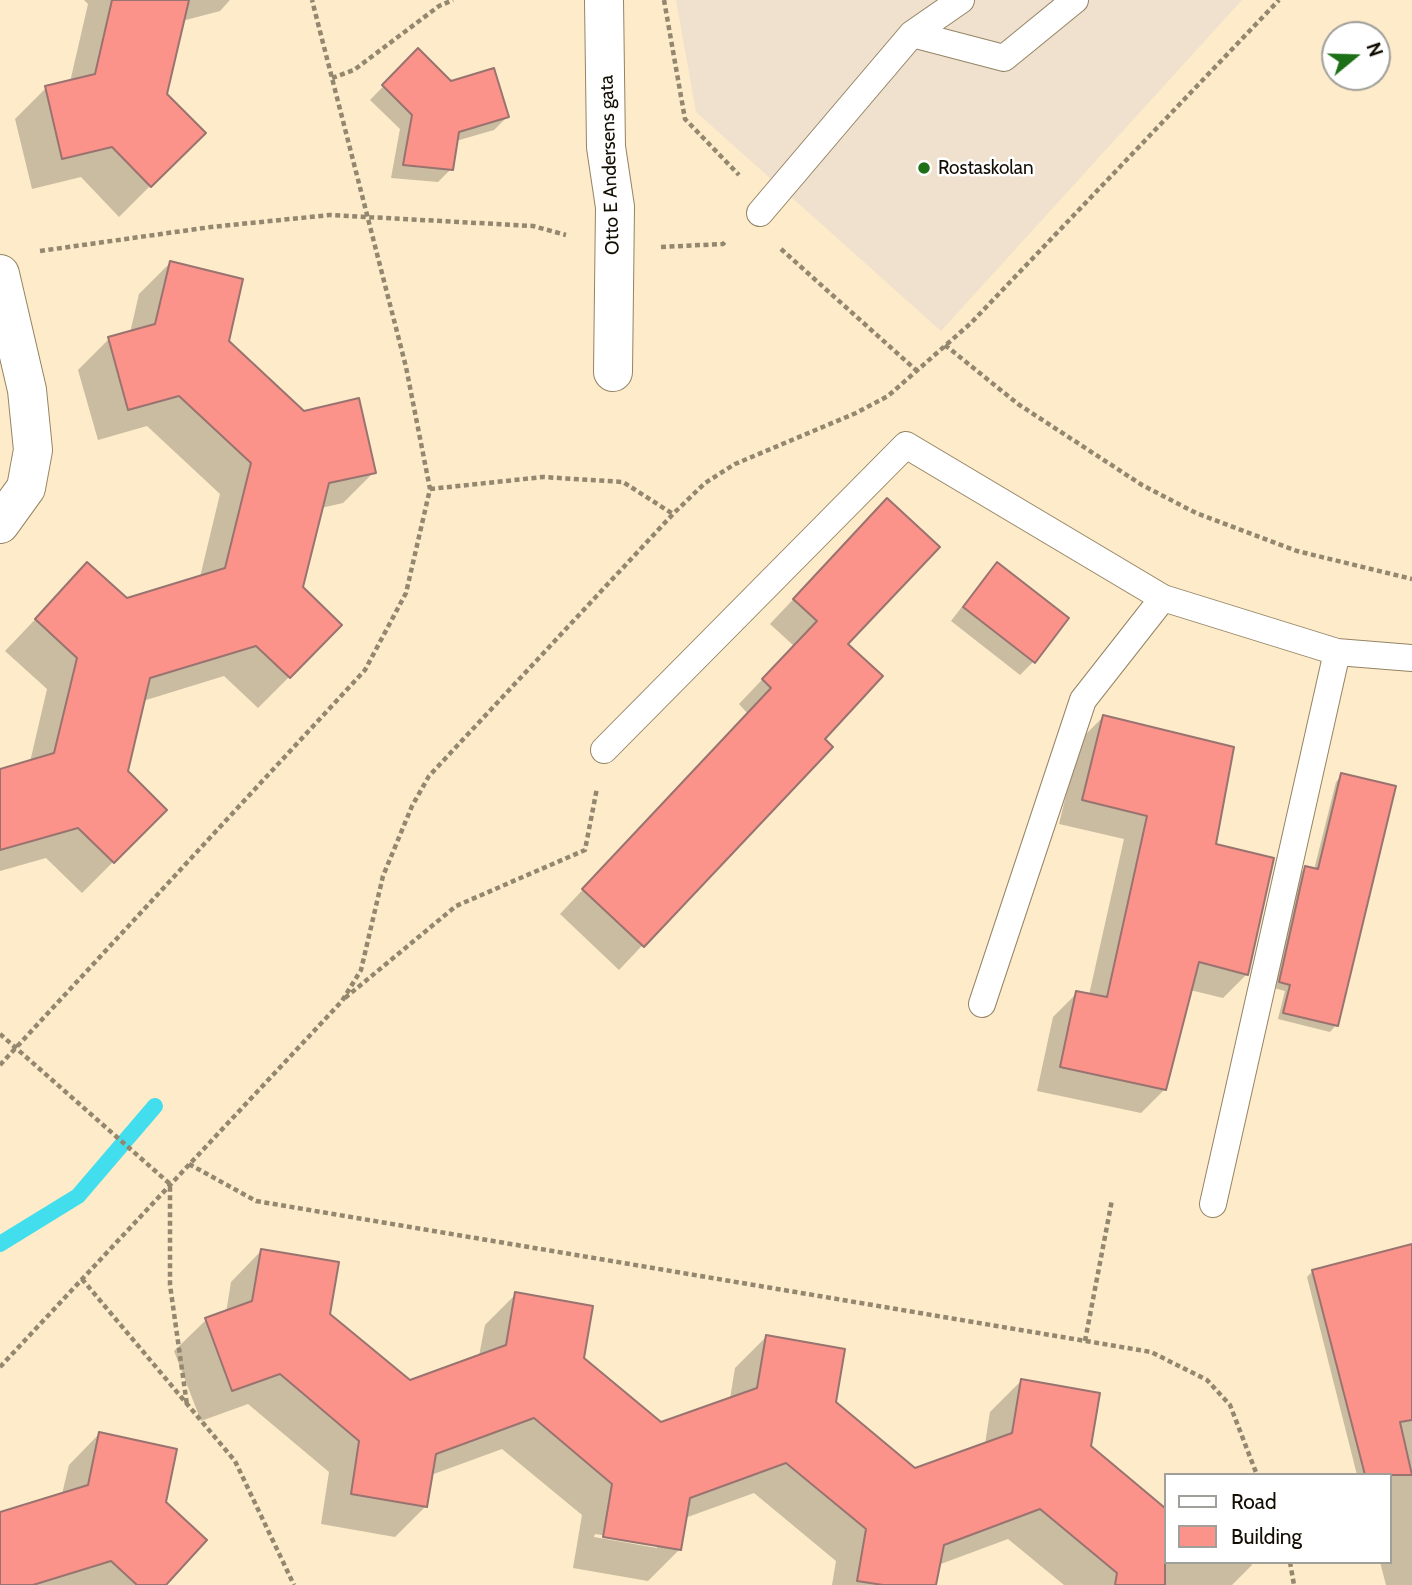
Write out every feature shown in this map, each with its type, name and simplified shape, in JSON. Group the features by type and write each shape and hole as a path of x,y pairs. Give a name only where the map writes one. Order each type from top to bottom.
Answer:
{"street":[{"name":"Otto E Andersens gata","path":"604,0 606,147 615,207 613,372"},
{"path":"0,274 27,390 33,450 26,488 0,524"}],"lane":[{"path":"760,213 912,34 961,0"},
{"path":"912,34 1004,58 1075,0"},
{"path":"604,750 906,445 1163,598 1337,652 1412,658"},
{"path":"982,1004 1083,700 1163,598"},
{"path":"1213,1204 1337,652"}],"path":[{"path":"0,1065 366,670 406,593 430,489 406,367 312,0"},
{"path":"332,78 354,70 439,6 453,0"},
{"path":"664,0 685,119 744,179 776,244 917,371"},
{"path":"342,1001 361,970 383,876 412,806 429,776 673,514 705,482 735,464 856,413 888,396 946,345 1032,260 1279,0"},
{"path":"40,251 224,225 330,215 533,226 614,249 723,244 760,213"},
{"path":"946,345 1018,404 1142,485 1196,513 1297,551 1412,579"},
{"path":"430,489 543,477 623,482 673,514"},
{"path":"0,1367 342,1001 456,906 585,850 604,750"},
{"path":"0,1034 170,1184 170,1284 187,1405"},
{"path":"189,1164 256,1200 1151,1352 1207,1380 1230,1405 1256,1473"},
{"path":"1086,1341 1112,1200"},
{"path":"82,1279 234,1461 294,1585"},
{"path":"1290,1564 1294,1585"}],"shaded area":[{"name":"Rostaskolan","path":"676,0 1242,0 941,331 696,112"}],"building":[{"path":"112,0 189,0 167,94 206,133 151,187 112,147 62,159 45,86 95,74"},
{"path":"418,48 451,81 494,68 509,117 459,132 453,170 403,165 412,115 382,85"},
{"path":"170,261 243,279 229,341 304,411 359,398 376,473 329,483 303,587 342,625 290,678 256,646 150,678 128,771 167,810 114,863 78,828 0,850 0,769 54,753 77,658 35,619 87,562 127,598 225,568 251,463 179,396 128,410 108,337 155,324"},
{"path":"887,498 940,547 848,644 883,676 825,739 833,747 644,947 582,889 771,688 762,679 817,621 793,599"},
{"path":"997,562 1069,618 1035,663 963,607"},
{"path":"1103,715 1234,747 1216,844 1274,858 1248,975 1199,962 1166,1090 1060,1067 1076,991 1107,997 1147,816 1082,800"},
{"path":"1341,773 1396,786 1338,1026 1283,1013 1290,985 1279,982 1305,866 1318,869"},
{"path":"1412,1244 1412,1420 1400,1422 1412,1475 1364,1473 1312,1270"},
{"path":"261,1249 339,1262 330,1314 410,1380 506,1345 515,1292 593,1306 584,1358 661,1422 757,1388 766,1335 845,1349 836,1402 915,1468 1012,1433 1021,1379 1100,1393 1091,1446 1164,1507 1165,1585 1115,1585 1117,1573 1040,1509 944,1545 936,1585 883,1585 857,1581 866,1529 786,1463 690,1498 681,1550 603,1537 612,1484 534,1418 436,1454 427,1507 351,1494 359,1441 280,1374 232,1391 205,1318 252,1301"},
{"path":"99,1432 177,1449 166,1502 207,1540 166,1585 137,1585 111,1561 33,1585 0,1585 0,1512 88,1485"}],"waterway":[{"path":"0,1244 78,1196 155,1106"}],"place":[{"name":"Rostaskolan","path":"924,168"}]}
